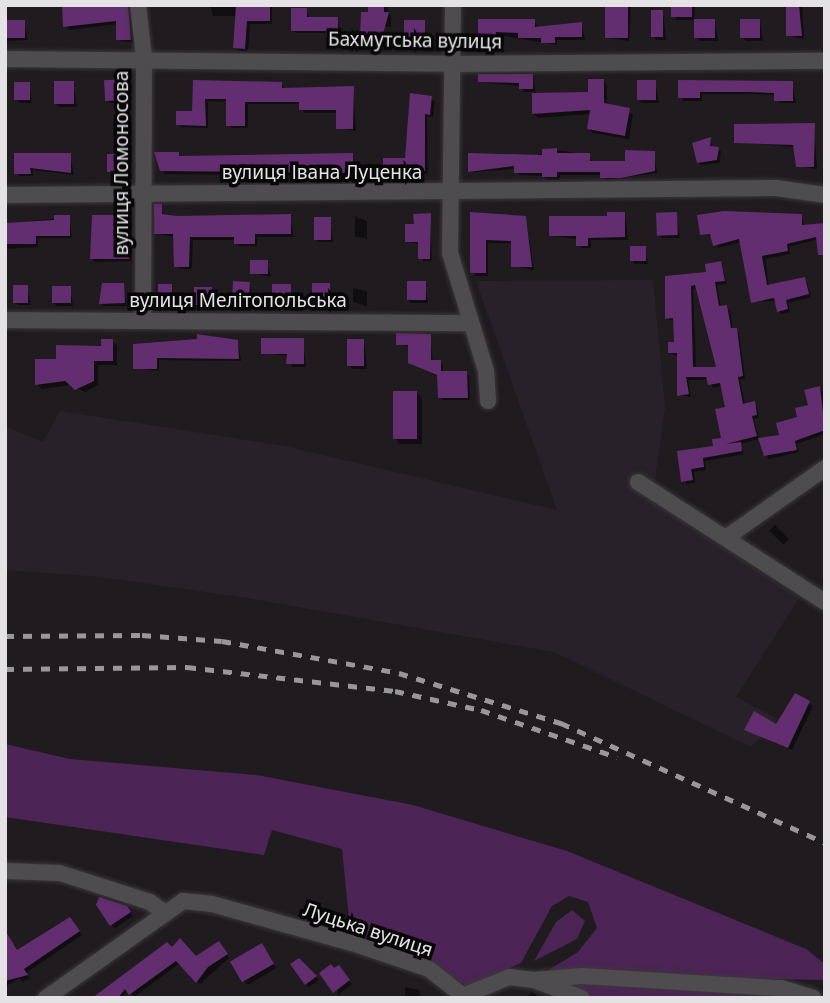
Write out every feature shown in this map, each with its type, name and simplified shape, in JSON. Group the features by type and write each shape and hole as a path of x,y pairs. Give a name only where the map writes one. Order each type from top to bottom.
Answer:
{"street":[{"name":"вулиця Ломоносова","path":"138,5 144,58 143,321"},
{"path":"453,5 450,253 486,372 488,401"},
{"name":"Бахмутська вулиця","path":"5,59 144,58 452,64 825,61"},
{"name":"вулиця Івана Луценка","path":"5,195 776,188 825,195"},
{"name":"вулиця Мелітопольська","path":"5,320 471,323"},
{"path":"727,537 825,468"},
{"path":"638,482 825,602"},
{"path":"5,871 60,873 150,902 165,913 46,998"},
{"name":"Луцька вулиця","path":"165,913 183,901 212,904 352,943 429,970 460,996 509,977 534,980 582,976 781,988 813,998"},
{"name":"Луцька вулиця","path":"534,980 582,998"}],"shaded area":[{"path":"653,280 665,408 652,501 799,598 736,697 778,719 751,747 554,652 247,598 101,577 5,570 5,426 43,442 60,411 285,446 557,510 476,281"},
{"path":"5,744 70,759 257,775 413,805 567,851 806,949 825,964 825,980 542,974 578,952 597,928 588,902 569,896 552,906 521,963 467,986 432,966 351,938 342,849 272,830 264,855 5,817"},
{"path":"572,910 585,921 577,939 534,961 556,922"},
{"path":"578,981 776,992 774,998 592,998 574,991"}],"building":[{"path":"62,5 128,5 131,40 116,40 116,21 63,27"},
{"path":"236,5 270,5 270,21 247,21 245,49 233,48"},
{"path":"368,5 384,5 384,12 389,12 382,38 360,38 361,12 368,12"},
{"path":"605,5 628,5 628,38 605,38"},
{"path":"671,5 692,5 692,17 671,17"},
{"path":"786,5 799,5 802,36 786,36"},
{"path":"291,8 307,8 307,17 338,17 338,37 326,37 326,31 291,31"},
{"path":"651,10 663,10 663,37 651,37"},
{"path":"478,19 535,19 535,27 582,22 582,37 555,37 555,43 541,43 541,38 518,38 518,33 496,32 496,39 478,39"},
{"path":"694,19 715,19 715,38 694,38"},
{"path":"740,19 760,19 760,38 740,38"},
{"path":"6,20 25,20 25,38 6,38"},
{"path":"404,20 425,20 425,37 404,37"},
{"path":"478,74 533,74 533,89 519,89 519,83 478,82"},
{"path":"126,79 127,100 105,101 104,80"},
{"path":"588,79 604,79 604,103 630,108 625,136 587,129 590,110 532,114 532,93 588,92"},
{"path":"193,80 282,82 282,88 354,86 353,129 336,129 336,110 299,110 299,102 245,102 245,126 226,126 226,99 205,99 206,126 176,125 176,111 192,111"},
{"path":"637,80 656,80 656,100 637,100"},
{"path":"678,80 793,81 793,101 774,101 774,93 748,92 700,92 700,98 678,98"},
{"path":"54,81 74,81 74,104 54,104"},
{"path":"14,82 30,82 30,100 14,100"},
{"path":"410,93 432,96 430,115 425,114 425,171 383,175 383,158 405,158"},
{"path":"815,123 814,167 796,167 793,145 734,143 734,124"},
{"path":"711,137 710,146 719,147 717,160 697,163 692,143"},
{"path":"557,148 557,153 590,153 590,161 625,161 625,150 655,151 655,171 621,178 600,178 600,172 557,172 557,177 542,177 542,173 514,173 514,166 468,172 468,153 542,155 542,149"},
{"path":"154,152 179,152 179,156 353,153 353,173 160,171"},
{"path":"14,153 71,153 71,173 30,168 31,174 14,174"},
{"path":"107,154 125,154 125,172 107,172"},
{"path":"154,204 162,204 162,214 177,216 291,214 291,234 255,234 255,244 234,244 234,237 190,237 189,267 174,267 173,234 154,234"},
{"path":"724,211 802,214 802,225 825,223 825,255 818,255 816,237 787,244 788,251 762,256 767,285 805,277 809,294 786,300 788,309 777,312 774,298 751,303 739,239 713,246 710,234 700,235 697,215"},
{"path":"470,212 526,216 532,267 511,267 511,241 486,240 486,273 470,273"},
{"path":"607,212 625,212 625,237 588,238 588,246 576,246 576,236 549,236 549,216 607,216"},
{"path":"677,212 678,235 657,236 656,213"},
{"path":"431,213 430,259 418,259 418,242 405,242 405,224 414,224 413,214"},
{"path":"54,215 70,215 70,236 36,236 36,244 5,244 5,223 54,220"},
{"path":"92,215 125,215 129,259 90,259"},
{"path":"314,217 331,217 331,240 314,240"},
{"path":"630,246 646,246 646,261 630,261"},
{"path":"250,260 268,260 268,274 250,274"},
{"path":"721,261 725,281 715,282 719,306 727,305 731,328 737,328 743,376 738,377 743,404 755,401 757,415 752,416 757,436 726,444 741,442 742,451 703,458 704,467 691,469 693,480 681,482 677,451 713,446 712,439 721,438 715,409 725,407 720,383 708,385 706,377 686,377 689,394 677,396 677,353 668,353 668,342 674,342 673,318 665,319 665,276 706,272 705,264","holes":["695,285 716,367 693,367 691,286"]},
{"path":"233,281 250,282 249,306 232,305"},
{"path":"407,281 426,281 426,300 407,300"},
{"path":"102,283 124,283 125,303 99,304"},
{"path":"312,283 330,283 330,304 312,304"},
{"path":"158,284 172,284 172,303 158,303"},
{"path":"272,284 291,284 291,304 272,304"},
{"path":"13,285 28,285 28,303 13,303"},
{"path":"52,286 71,286 71,303 52,303"},
{"path":"194,287 212,287 212,305 194,305"},
{"path":"396,333 431,334 431,360 441,360 441,371 467,371 468,398 438,398 437,375 408,363 408,345 396,345"},
{"path":"197,334 238,340 239,359 157,358 157,369 133,369 133,344 197,339"},
{"path":"261,338 304,338 304,364 286,364 287,354 261,354"},
{"path":"101,339 113,339 113,361 94,361 94,381 75,390 65,381 35,385 35,359 56,359 56,345 101,346"},
{"path":"347,339 364,339 364,366 347,366"},
{"path":"820,386 825,430 795,441 797,450 764,456 758,438 779,435 776,423 797,417 795,408 808,405 804,390"},
{"path":"393,391 417,391 417,439 393,439"},
{"path":"795,693 810,701 788,748 744,730 754,711 776,724"},
{"path":"99,897 127,906 131,912 110,926 96,905"},
{"path":"70,917 80,931 24,969 28,975 5,981 5,930 17,950"},
{"path":"180,938 196,956 219,941 228,954 208,967 196,983 176,961 129,995 125,989 118,998 92,998 167,942 172,947"},
{"path":"262,943 274,964 242,982 230,961"},
{"path":"299,958 317,976 305,985 290,964"},
{"path":"331,964 334,968 339,965 350,980 333,993 319,973"}],"railway":[{"path":"5,636 142,635 222,641 399,673 561,723 825,843"},
{"path":"5,669 187,667 395,691 481,710 617,757"}]}
